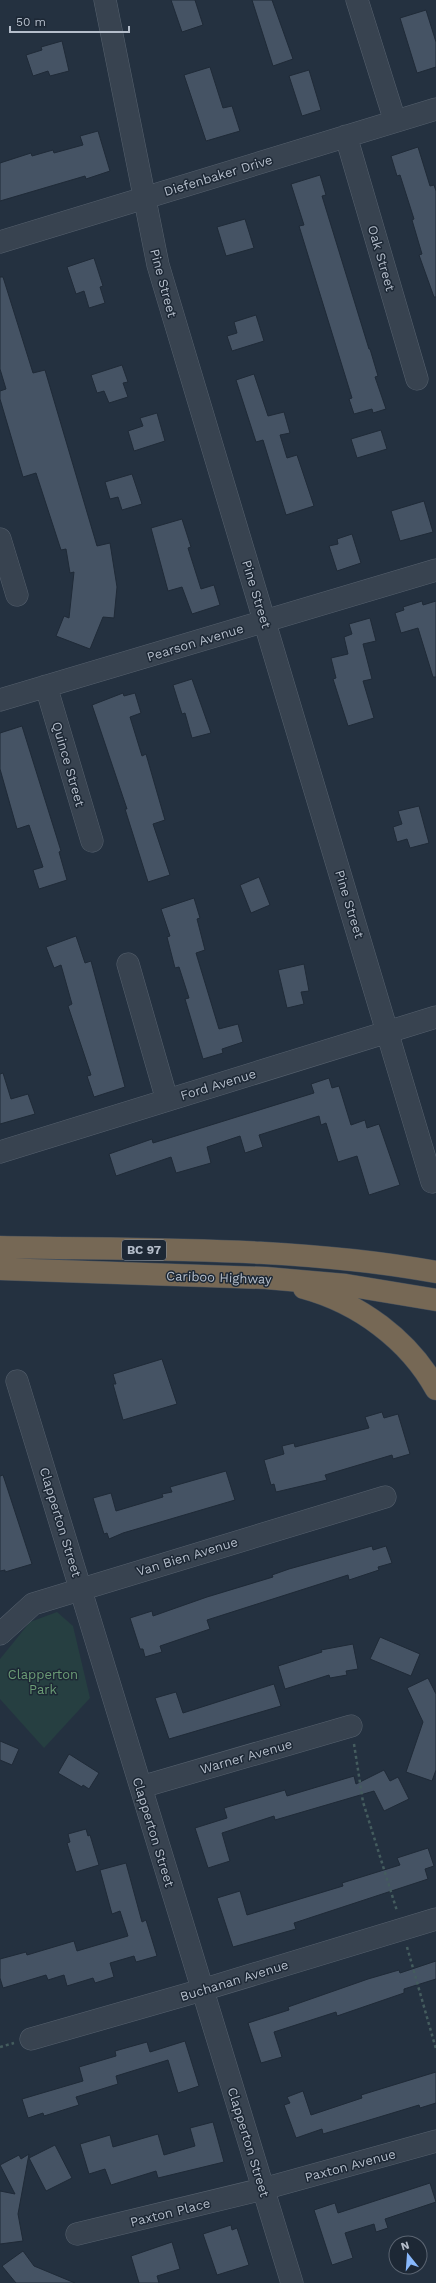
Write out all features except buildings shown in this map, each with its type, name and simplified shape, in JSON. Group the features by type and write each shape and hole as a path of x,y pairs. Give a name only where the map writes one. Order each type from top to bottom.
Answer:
{"highway":[{"name":"Cariboo Highway","path":"0,1247 287,1254 382,1262 436,1272"},
{"name":"Cariboo Highway","path":"0,1269 266,1278 346,1285 436,1300"},
{"path":"266,1278 311,1290 353,1308 373,1321 410,1351 436,1389"}],"street":[{"name":"Pine Street","path":"105,0 143,198 158,265 389,1032 432,1182"},
{"path":"357,0 395,121"},
{"name":"Diefenbaker Drive","path":"0,242 436,109"},
{"name":"Oak Street","path":"346,136 417,380"},
{"path":"0,539 17,595"},
{"name":"Pearson Avenue","path":"0,700 436,570"},
{"name":"Quince Street","path":"46,686 92,841"},
{"path":"128,964 167,1100"},
{"name":"Ford Avenue","path":"0,1152 436,1017"},
{"name":"Clapperton Street","path":"17,1381 292,2283"},
{"name":"Van Bien Avenue","path":"0,1634 33,1604 385,1497"},
{"name":"Warner Avenue","path":"141,1787 351,1726"},
{"name":"Buchanan Avenue","path":"32,2038 202,1990 436,1919"},
{"name":"Paxton Avenue","path":"263,2188 436,2141"},
{"name":"Paxton Place","path":"77,2234 263,2188"}],"path":[{"path":"351,1726 363,1802 402,1929 436,2049"}],"green space":[{"name":"Clapperton Park","path":"57,1612 73,1626 90,1698 44,1748 0,1699 0,1659 30,1622"}]}
